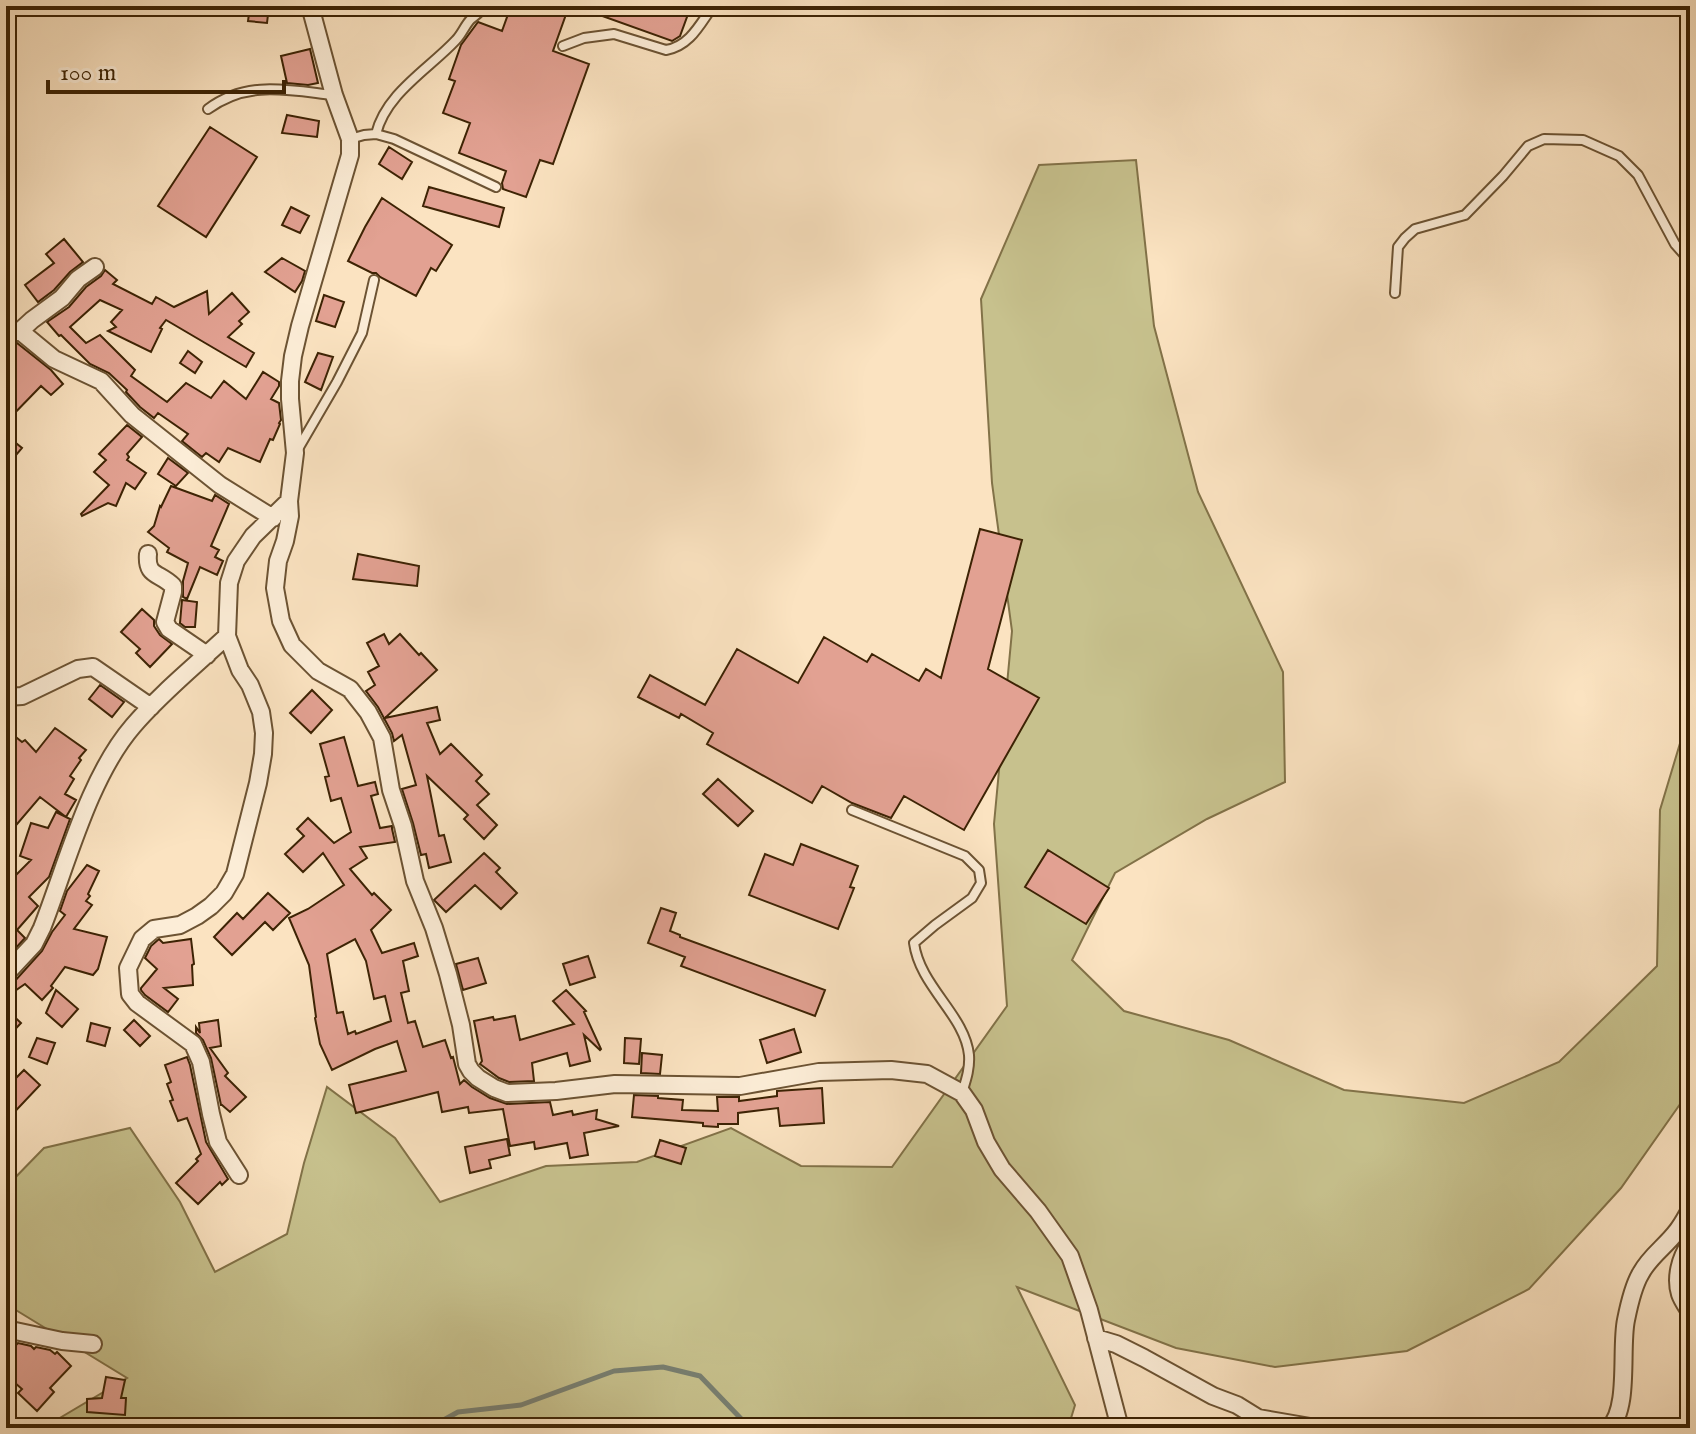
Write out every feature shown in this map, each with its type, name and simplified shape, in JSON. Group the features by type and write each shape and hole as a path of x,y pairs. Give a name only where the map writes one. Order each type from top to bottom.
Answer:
{"street":[{"path":"310,6 334,95 350,139 348,164 293,356 290,381 295,453 290,516 278,561 275,588 281,621 292,645 318,671 350,689 368,712 382,738 391,790 403,826 415,881 448,974 467,1064 478,1078 507,1093 615,1084 740,1086 819,1072 891,1070 927,1074 962,1093 974,1110 986,1142 1002,1169 1038,1211 1070,1256 1089,1310 1120,1428"},
{"path":"95,267 78,279 62,298 13,335 101,381 132,415 220,485 273,518"},
{"path":"239,1175 218,1142 201,1062 193,1044 137,1003 130,994 128,968 142,939 154,929 180,925 197,916 224,893 235,874 258,783 264,733 261,712 227,636 229,583 236,561 253,536 289,501"},
{"path":"148,554 149,570 173,586 165,622 169,629 207,655"},
{"path":"6,974 34,944 42,928 84,812 123,739 151,707 227,636"},
{"path":"6,697 22,696 78,669 93,667 151,707"},
{"path":"1609,1428 1618,1412 1626,1321 1639,1275 1677,1231 1690,1210"},
{"path":"1690,1244 1679,1270 1680,1294 1690,1312"},
{"path":"6,1329 93,1344"},
{"path":"1096,1338 1116,1344 1258,1418 1316,1428"}],"lane":[{"path":"376,134 387,108 457,38 484,6"},
{"path":"563,46 584,38 614,34 666,50 675,49 691,38 713,6"},
{"path":"208,109 234,95 268,88 334,95"},
{"path":"350,139 376,134 394,139 496,187"},
{"path":"1395,293 1398,247 1405,238 1415,229 1465,215 1528,146 1544,139 1583,140 1619,156 1638,175 1675,244 1690,261"},
{"path":"295,453 362,333 374,280"},
{"path":"852,810 965,856 979,870 981,883 972,898 914,943 916,959 960,1028 969,1053 969,1073 962,1093"}],"shaded area":[{"path":"1136,160 1154,326 1198,492 1283,672 1285,782 1207,819 1115,873 1072,960 1124,1011 1229,1040 1344,1090 1464,1103 1559,1062 1657,966 1660,810 1690,710 1690,1090 1621,1188 1529,1289 1407,1351 1275,1367 1176,1348 1017,1287 1075,1405 1068,1428 43,1428 127,1378 6,1304 6,1187 44,1148 130,1128 180,1202 215,1272 287,1234 327,1087 395,1138 440,1202 546,1166 637,1162 731,1128 801,1166 892,1167 1007,1006 994,824 1012,631 992,483 981,299 1039,165"}],"building":[{"path":"250,6 269,6 267,23 248,21"},
{"path":"511,6 569,6 553,51 589,64 553,164 540,160 526,197 503,189 506,171 459,153 470,123 443,113 455,81 449,79 461,45 478,22 502,31"},
{"path":"580,6 691,6 680,36 672,41"},
{"path":"310,49 318,83 287,83 281,56"},
{"path":"287,115 319,121 317,137 282,133"},
{"path":"210,127 257,157 206,237 158,206"},
{"path":"389,147 412,162 402,179 379,164"},
{"path":"429,187 504,208 499,227 423,206"},
{"path":"382,198 452,245 436,271 431,268 416,296 348,261"},
{"path":"291,207 309,216 300,233 282,225"},
{"path":"64,239 83,262 38,302 25,285 54,263 46,254"},
{"path":"282,258 305,271 295,292 265,272"},
{"path":"105,270 117,280 113,284 152,304 156,297 174,307 207,291 209,314 232,293 249,312 228,337 254,353 246,367 166,320 151,352 108,331 116,327 111,322 122,310 100,300 70,327 86,343 100,335 135,370 131,376 167,402 186,383 211,398 224,381 246,399 263,372 279,382 271,399 279,403 281,420 260,462 228,448 219,462 206,453 202,457 182,441 188,434 158,413 154,418 140,407 109,373 90,364 47,322 69,307"},
{"path":"324,295 344,302 335,327 316,321"},
{"path":"17,343 51,370 63,384 51,395 41,386 6,422 6,349"},
{"path":"188,351 202,362 195,373 180,363"},
{"path":"318,353 333,357 321,390 305,382"},
{"path":"127,425 142,437 127,454 127,460 146,473 135,489 126,483 116,506 108,503 82,516 109,485 94,472 106,460 99,454"},
{"path":"6,435 22,448 6,467"},
{"path":"168,458 188,473 176,486 158,474"},
{"path":"171,486 212,501 215,495 229,504 211,546 219,550 215,557 223,561 217,575 200,567 187,599 183,597 183,581 188,563 167,552 169,548 148,532 154,526"},
{"path":"980,529 1022,540 988,669 1039,698 964,830 904,796 891,818 852,803 822,786 812,803 707,744 713,733 681,714 679,718 638,697 650,675 705,705 737,649 798,683 824,637 867,662 872,654 919,681 926,669 941,678"},
{"path":"358,554 419,566 417,586 353,579"},
{"path":"182,600 197,602 195,627 185,627 180,623"},
{"path":"142,609 154,620 160,635 172,644 150,667 136,653 140,649 121,632"},
{"path":"384,634 389,644 400,634 437,670 385,718 437,707 440,720 427,723 440,754 451,744 482,775 476,781 489,794 477,805 497,825 484,839 464,819 468,815 427,776 439,836 444,835 451,862 429,868 426,854 421,855 402,789 416,785 402,735 394,741 378,707 366,691 375,685 368,672 379,666 367,643"},
{"path":"100,685 124,702 112,717 89,699"},
{"path":"312,690 332,710 311,733 290,713"},
{"path":"55,728 86,750 70,776 74,779 65,794 76,800 66,817 40,797 6,837 6,729 22,742 25,740 36,752"},
{"path":"344,737 358,786 375,782 378,794 371,796 380,828 392,826 395,842 360,847 367,858 350,869 372,895 374,893 391,910 371,930 382,953 414,943 418,956 403,961 409,991 401,993 408,1023 415,1021 423,1047 445,1040 460,1084 464,1080 490,1098 507,1104 550,1102 553,1115 597,1110 596,1119 619,1126 584,1133 588,1155 570,1158 567,1143 535,1149 534,1142 510,1146 503,1109 469,1113 468,1107 442,1112 438,1092 356,1113 349,1085 406,1071 397,1041 332,1070 320,1044 309,965 289,918 344,885 323,853 303,872 285,854 304,836 297,829 308,818 334,843 351,832 341,798 331,801 325,777 329,776 320,744","holes":["355,939 366,961 374,999 385,996 391,1021 348,1034 343,1012 337,1013 327,954"]},
{"path":"718,779 753,811 738,826 703,794"},
{"path":"56,812 70,819 49,877 29,897 38,906 17,930 25,938 14,950 6,943 6,885 31,860 20,856 31,823 48,828"},
{"path":"801,844 858,866 850,887 854,888 838,929 749,895 765,854 793,865"},
{"path":"1048,850 1109,888 1086,924 1025,887"},
{"path":"484,853 500,868 496,872 517,893 501,909 475,885 446,912 434,900"},
{"path":"87,865 99,871 86,901 92,905 74,929 107,937 98,969 93,975 65,967 42,1000 25,984 6,997 6,987 42,951 65,915 60,911 67,891"},
{"path":"268,893 290,913 273,930 265,922 232,955 214,937 237,913 243,919"},
{"path":"661,908 676,913 670,931 680,937 825,990 815,1016 681,966 685,957 648,943"},
{"path":"159,939 163,943 191,939 193,985 164,988 178,999 168,1012 141,990 157,969 145,958"},
{"path":"588,956 595,977 570,985 563,964"},
{"path":"478,958 486,983 463,990 456,964"},
{"path":"56,990 78,1009 62,1027 46,1013"},
{"path":"566,990 586,1011 601,1049 584,1035 590,1061 570,1066 567,1053 532,1063 534,1081 509,1082 480,1064 474,1021 515,1016 520,1040 574,1024 553,1001"},
{"path":"6,1009 21,1023 6,1039"},
{"path":"134,1020 150,1036 140,1046 124,1030"},
{"path":"218,1020 221,1046 210,1048 228,1073 225,1076 246,1097 230,1112 221,1105 211,1058 203,1040 196,1033 196,1027 200,1033 199,1023"},
{"path":"91,1023 110,1028 105,1046 87,1041"},
{"path":"794,1029 801,1052 767,1063 760,1040"},
{"path":"37,1038 55,1043 47,1064 29,1057"},
{"path":"625,1038 641,1039 639,1064 624,1063"},
{"path":"642,1053 662,1055 660,1074 641,1073"},
{"path":"187,1057 206,1142 228,1179 222,1185 220,1182 198,1204 176,1183 201,1154 187,1118 178,1121 170,1101 173,1100 167,1084 171,1082 165,1065"},
{"path":"24,1070 40,1085 6,1121 6,1088"},
{"path":"822,1088 824,1123 780,1126 778,1108 738,1113 738,1124 718,1124 718,1127 632,1117 634,1095 683,1100 682,1110 718,1111 717,1097 739,1097 739,1101 777,1096 777,1091"},
{"path":"507,1139 510,1155 489,1160 491,1168 470,1173 465,1147"},
{"path":"660,1140 686,1148 681,1164 655,1156"},
{"path":"6,1343 12,1349 18,1343 57,1352 71,1366 50,1388 54,1392 37,1411 18,1393 22,1389 6,1375"},
{"path":"106,1377 125,1380 121,1398 126,1398 125,1415 87,1412 87,1399 102,1398"}],"waterway":[{"path":"429,1428 458,1412 521,1405 614,1371 663,1367 700,1376 750,1428"}]}
